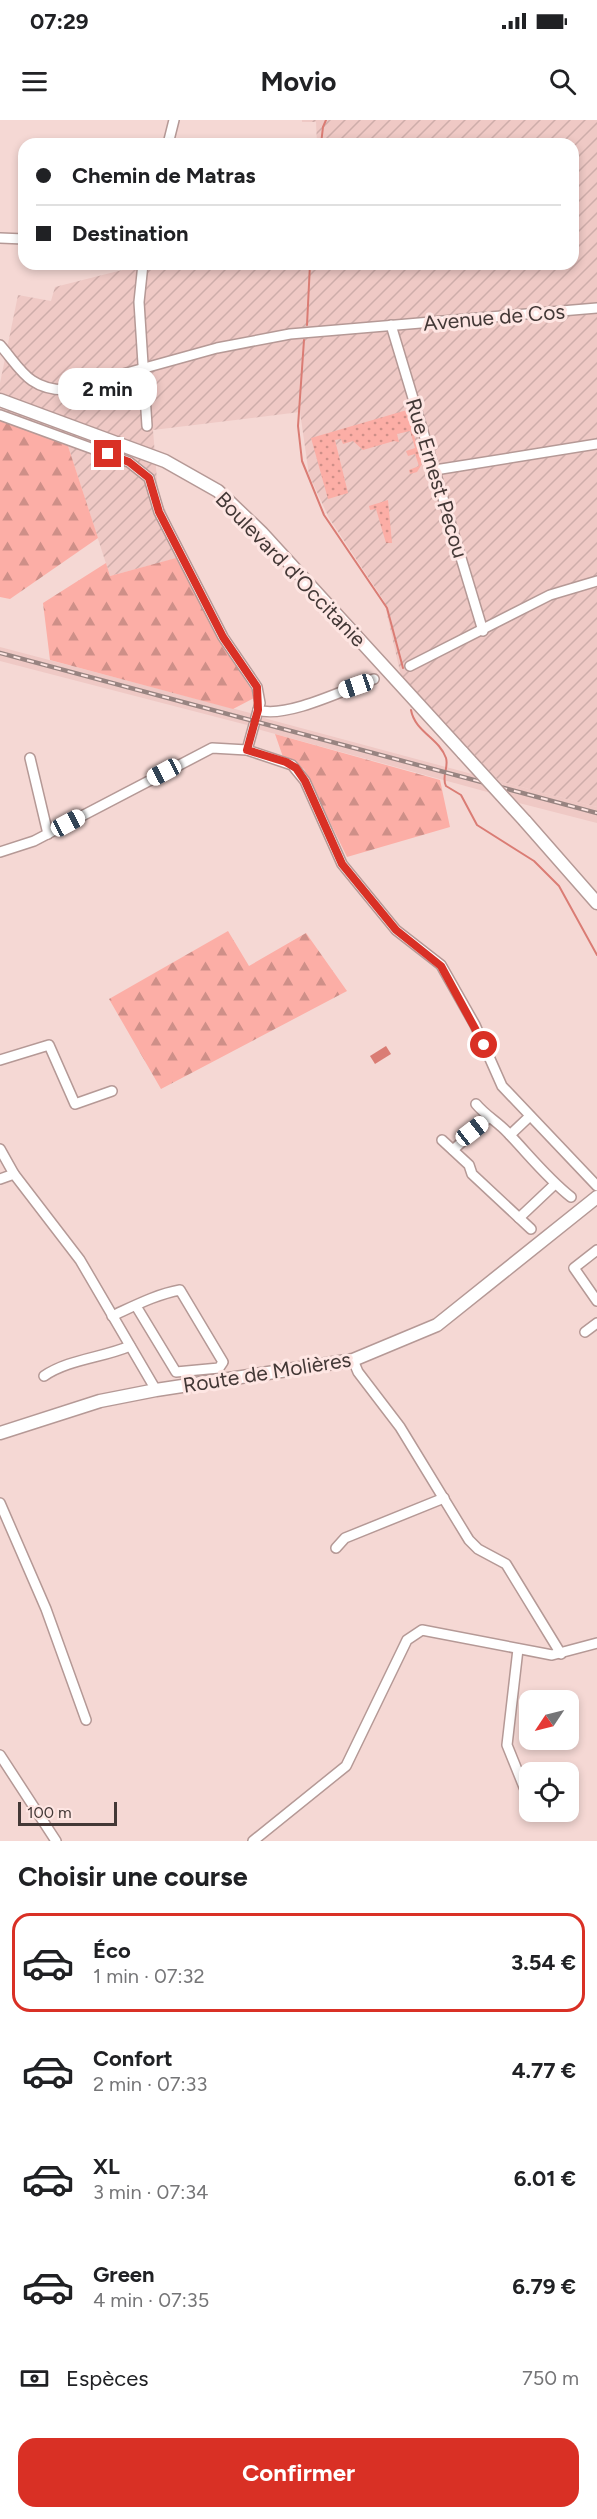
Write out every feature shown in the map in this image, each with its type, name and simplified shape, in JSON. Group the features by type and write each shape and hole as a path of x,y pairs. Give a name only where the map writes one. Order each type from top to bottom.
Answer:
{"main road":[{"name":"Boulevard d'Occitanie","path":"0,400 165,460 218,491 262,533 597,903"},
{"name":"Route de Molières","path":"0,1433 100,1401 156,1390 353,1360 436,1325 597,1197"}],"street":[{"path":"170,138 174,120"},
{"path":"0,238 18,239"},
{"path":"142,270 139,302 145,367 147,426"},
{"name":"Avenue de Cos","path":"0,345 18,370 35,384 52,390 65,390 217,348 290,334 597,308"},
{"name":"Rue Ernest Pecou","path":"391,325 483,631"},
{"path":"0,415 129,462 149,478 159,512 223,637 257,687 258,710 247,750"},
{"path":"435,470 597,444"},
{"path":"410,666 483,631 550,595 597,581"},
{"path":"258,710 266,713 283,711 374,679"},
{"path":"0,852 48,834 202,752 223,747 247,750 286,762 301,774 342,864 396,930 441,966 475,1024 502,1086 597,1186"},
{"path":"30,758 48,834"},
{"path":"0,1060 49,1045 75,1104 112,1091"},
{"path":"476,1104 488,1118 510,1135 555,1184 571,1197"},
{"path":"510,1135 530,1116"},
{"path":"453,1150 488,1118"},
{"path":"442,1140 469,1165 472,1174 531,1229"},
{"path":"0,1149 14,1174 80,1260 156,1390"},
{"path":"0,1179 14,1174"},
{"path":"519,1218 555,1184"},
{"path":"597,1250 574,1268 597,1301"},
{"path":"112,1316 136,1306 180,1290 223,1362 219,1368 176,1372 136,1306"},
{"path":"585,1332 597,1323"},
{"path":"44,1376 55,1369 81,1360 104,1357 130,1346"},
{"path":"353,1360 358,1372 400,1427 469,1540 478,1549 506,1564 561,1654"},
{"path":"336,1548 345,1538 444,1498"},
{"path":"0,1503 46,1609 86,1720"},
{"path":"253,1841 346,1766 407,1640 422,1630 552,1655 597,1643"},
{"path":"519,1649 507,1745 519,1775"},
{"path":"0,1755 56,1841"}],"shaded area":[{"path":"302,120 597,120 597,807 499,781 401,676 384,601 329,518 309,475 300,412 153,430 158,493 185,556 110,576 68,446 0,420 0,383 18,295 51,301 55,287 122,270 579,270 579,138 317,138 316,122 302,122"},
{"path":"0,647 254,714 251,726 0,661"},
{"path":"260,717 472,774 491,793 257,729"},
{"path":"499,781 597,807 597,823 519,803"},
{"path":"386,1046 391,1054 375,1064 370,1056"}],"green space":[{"path":"407,410 422,464 417,472 410,474 409,470 419,466 415,454 408,456 406,451 415,448 410,431 397,434 399,442 394,441 363,450 353,441 343,444 341,439 335,440 348,493 328,499 311,438"},
{"path":"0,420 68,446 98,538 10,599 0,597"},
{"path":"388,500 392,543 386,543 376,509 370,510 369,506"},
{"path":"176,558 216,634 256,697 233,709 50,660 43,603 106,563 110,576"},
{"path":"275,734 440,780 450,827 347,857 304,769 283,757"},
{"path":"228,931 249,966 306,933 347,991 161,1089 109,999"}],"waterway":[{"path":"322,138 326,120"},
{"path":"307,325 310,270"},
{"path":"304,340 298,426 302,461 324,515 387,608 403,668"},
{"path":"411,710 417,724 443,751 447,765 444,779 446,786 461,795 477,825 534,861 559,886 597,955"}],"railway":[{"path":"0,653 597,813"}],"route":[{"path":"108,454 129,462 149,478 159,512 223,637 257,687 260,703 247,750 286,762 301,774 342,864 396,930 441,966 475,1024 484,1045"}]}
